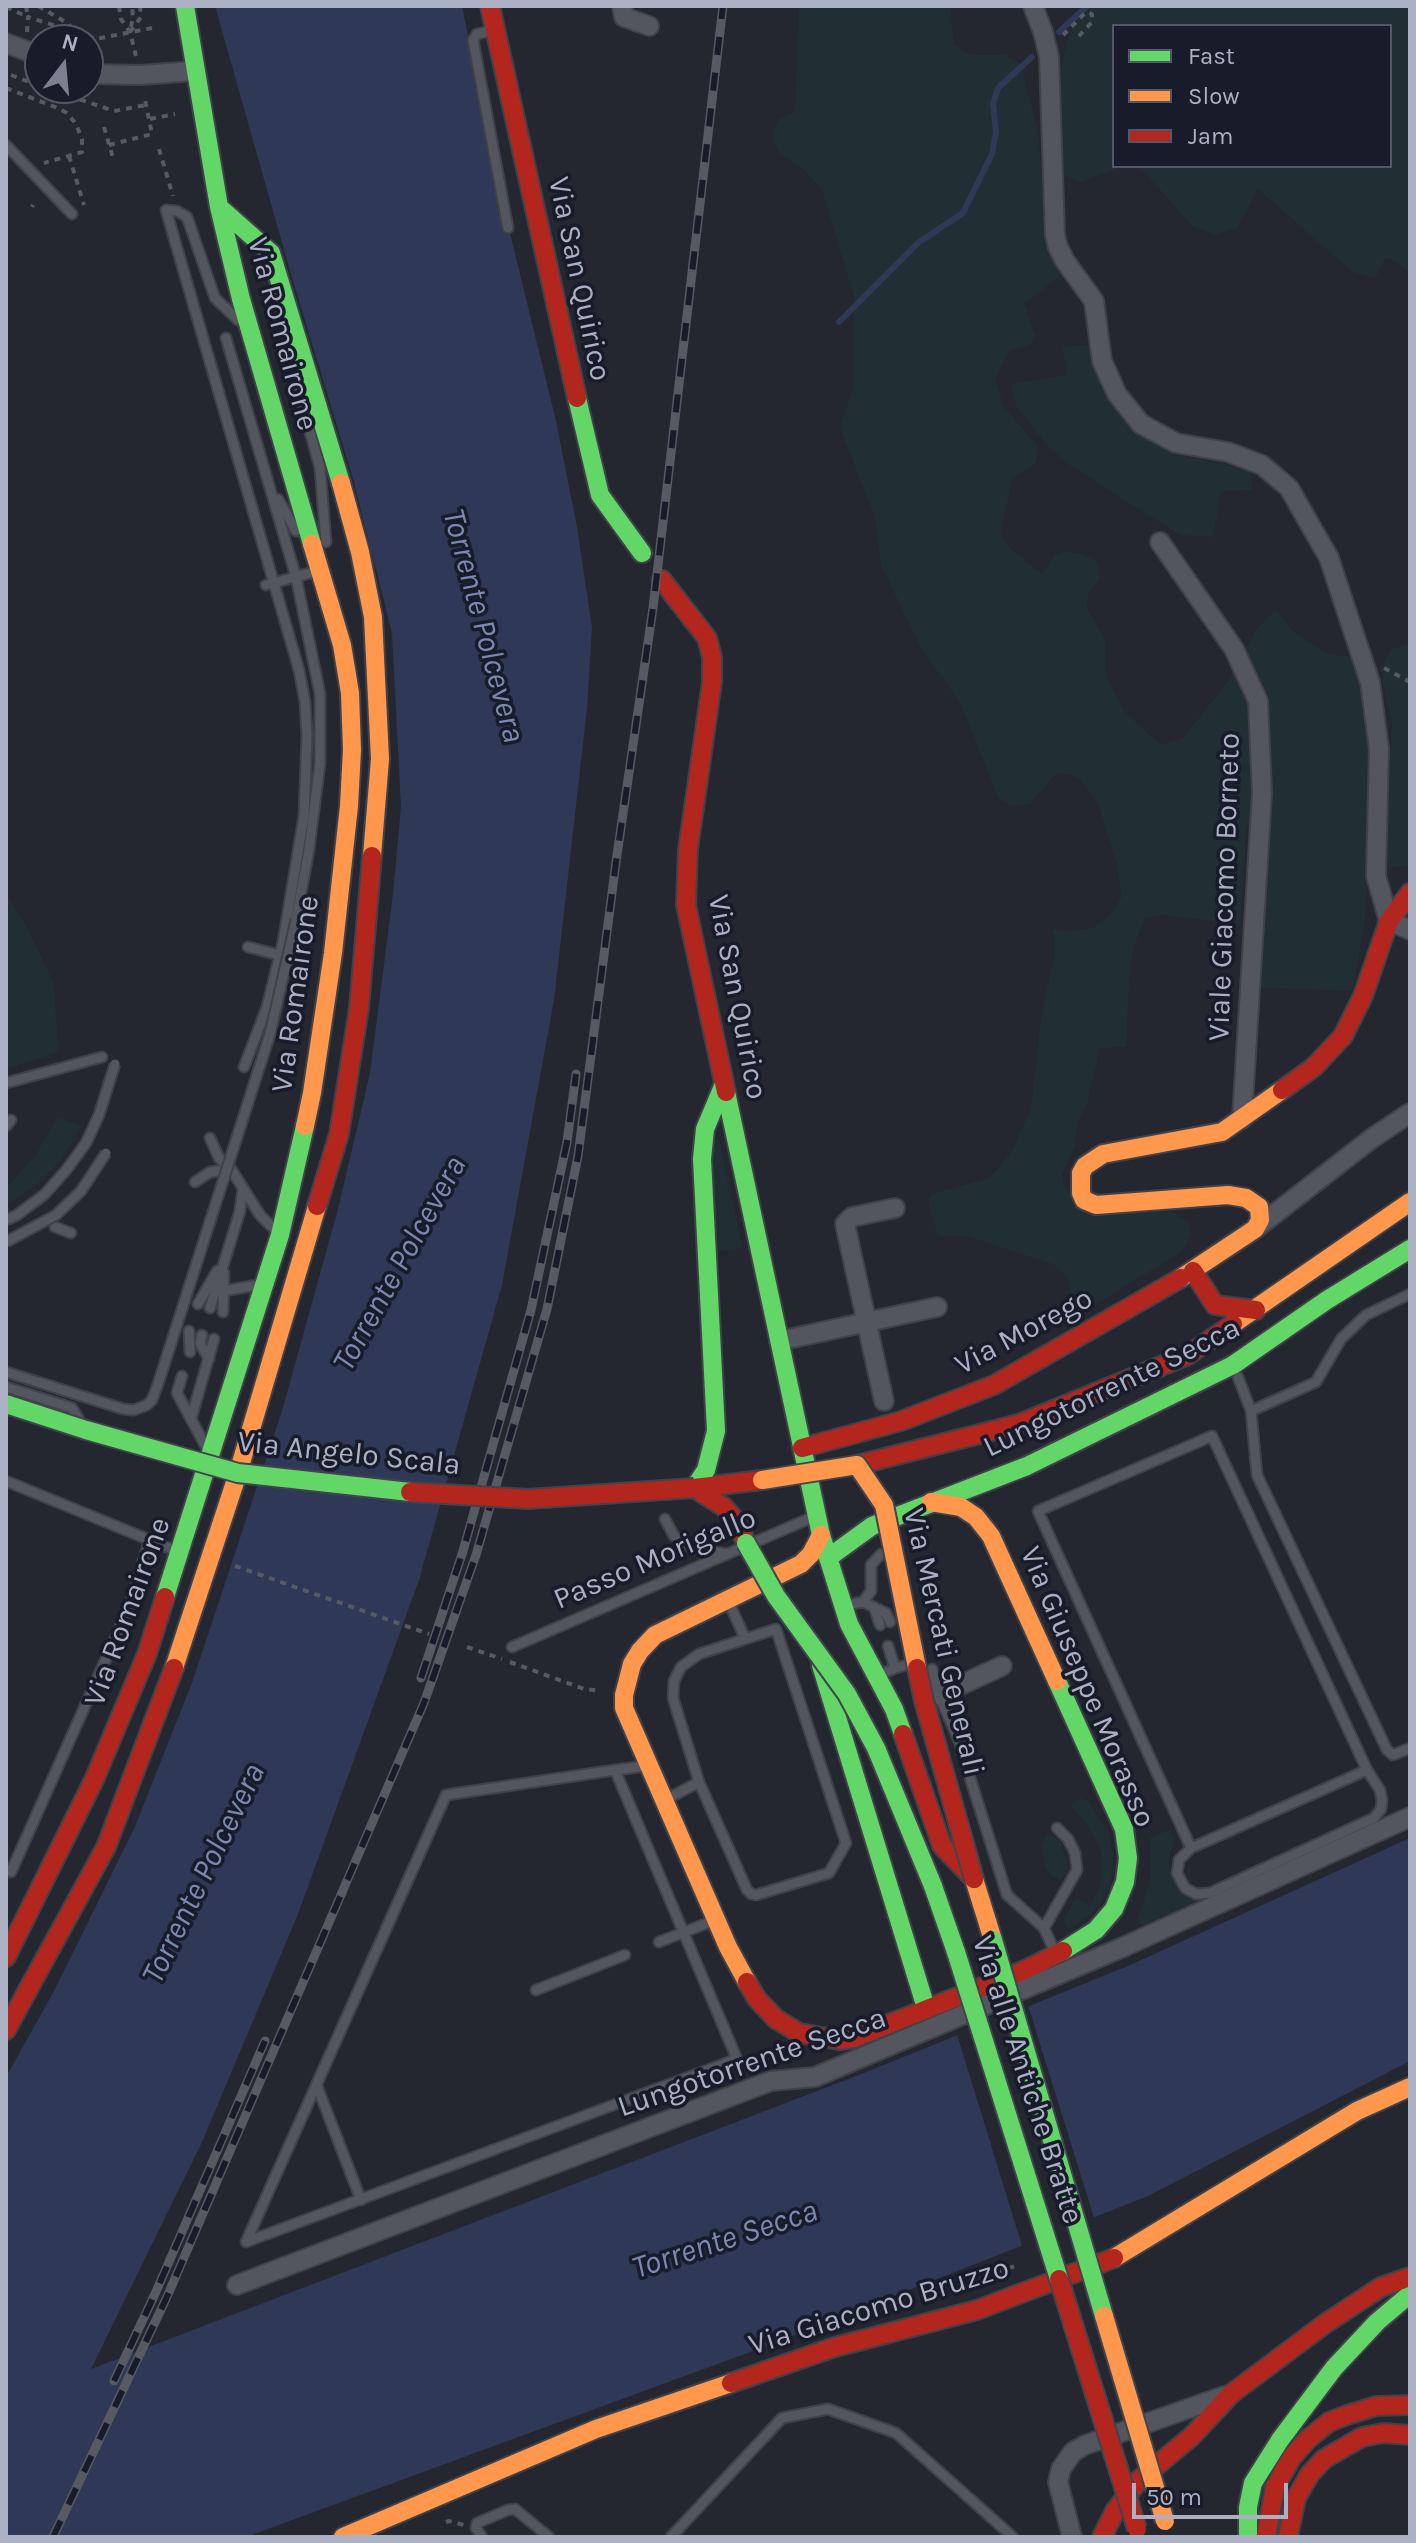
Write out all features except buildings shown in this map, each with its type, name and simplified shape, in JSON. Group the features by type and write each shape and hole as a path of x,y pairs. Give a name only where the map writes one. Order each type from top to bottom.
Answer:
{"main road":[{"name":"Via Romairone","path":"6,1957 94,1780 147,1654 280,1235 312,1093 333,953 349,806 352,750 350,693 342,645 250,330 219,207 185,6"},
{"name":"Via San Quirico","path":"490,6 600,495 642,553"},
{"path":"6,2030 106,1847 170,1681 238,1473 339,1134 359,1008 380,759 373,617 360,552 327,434 271,253 219,207"},
{"name":"Via San Quirico","path":"662,580 707,638 712,657 712,682 688,849 686,905 821,1535 843,1606 860,1646 886,1672 894,1709 942,1846 974,1879"},
{"path":"1255,1229 1260,1220 1259,1207 1237,1195 1096,1205 1084,1200 1079,1182 1085,1166 1103,1154 1222,1132 1314,1067 1343,1036 1363,996 1389,921 1410,893"},
{"path":"694,1488 706,1470 716,1431 702,1159 705,1129 724,1084"},
{"path":"857,1465 1019,1424 1195,1350 1410,1202"},
{"name":"Via Morego","path":"802,1448 901,1421 994,1385 1193,1271 1255,1229"},
{"name":"Lungotorrente Secca","path":"828,1558 872,1526 1051,1454 1233,1365 1327,1300 1410,1249"},
{"path":"1193,1271 1215,1305"},
{"path":"1215,1305 1256,1310"},
{"path":"1195,1350 1215,1305"},
{"name":"Via Angelo Scala","path":"6,1404 238,1473 370,1489 528,1499 694,1488 857,1465"},
{"name":"Via Giuseppe Morasso","path":"991,1536 990,1515 994,1502 1051,1454"},
{"name":"Via Mercati Generali","path":"857,1465 884,1505 924,1701 1167,2529"},
{"path":"744,1538 747,1503 762,1480"},
{"name":"Via alle Antiche Bratte","path":"694,1488 724,1507 735,1520 776,1596 847,1694 876,1748 942,1908 1138,2533"},
{"name":"Via Giuseppe Morasso","path":"624,1695 624,1708 738,1966 757,1999 776,2019 799,2033 826,2039 854,2038 1025,1970 1096,1930 1114,1909 1125,1882 1128,1858 1124,1829 991,1536 976,1517 961,1507 931,1502"},
{"path":"624,1695 632,1664 655,1635 801,1564 811,1554 821,1535"},
{"name":"Via alle Antiche Bratte","path":"819,1658 926,2008"},
{"path":"933,1886 942,1846"},
{"name":"Via Giacomo Bruzzo","path":"343,2537 596,2429 835,2347 977,2310 1121,2255 1357,2111 1410,2087"},
{"path":"1102,2537 1115,2511 1138,2481 1192,2436 1231,2394 1326,2323 1381,2287 1410,2277"},
{"path":"1248,2537 1248,2507 1253,2483 1280,2440 1334,2368 1377,2322 1410,2294"},
{"path":"1266,2537 1275,2487 1292,2457 1308,2439 1329,2422 1347,2415 1376,2406 1410,2405"},
{"path":"1288,2537 1296,2498 1310,2474 1324,2459 1362,2437 1383,2433 1410,2435"},
{"path":"1385,2452 1410,2452"}],"street":[{"path":"622,6 624,17 649,26"},
{"path":"1033,6 1049,57 1055,235 1065,261 1094,301 1102,361 1117,394 1141,424 1176,443 1228,452 1262,465 1289,488 1329,558 1370,682 1379,749 1376,876 1389,921 1410,930"},
{"path":"104,74 195,71"},
{"name":"Viale Giacomo Borneto","path":"1160,542 1234,649 1258,701 1262,793 1242,1119"},
{"name":"Via Morego","path":"1255,1229 1371,1139 1410,1113"},
{"path":"884,1401 845,1224 852,1217 895,1208"},
{"path":"779,1341 937,1307"},
{"path":"939,1695 1002,1666"},
{"name":"Lungotorrente Secca","path":"237,2285 771,2081 815,2077 1121,1948 1410,1817"},
{"path":"1072,2537 1058,2482 1061,2469 1073,2452 1085,2445 1231,2394"}],"lane":[{"path":"494,31 477,34 473,40 508,228"},
{"path":"6,145 72,214"},
{"path":"171,210 187,217 215,298 250,330"},
{"path":"171,210 270,584 299,670 305,702 304,816 267,1007 244,1067"},
{"path":"6,1372 123,1409 134,1410 147,1405 156,1394 270,1034 296,920 320,763 320,694 296,577 226,338"},
{"path":"296,381 320,468 330,597"},
{"path":"269,482 320,570 270,584"},
{"path":"248,947 279,955"},
{"path":"6,1083 102,1057"},
{"path":"6,1220 45,1194 80,1152 99,1115 115,1064"},
{"path":"210,1138 219,1158 231,1169 260,1215 280,1235"},
{"path":"6,1242 56,1215 81,1191 106,1153"},
{"path":"195,1182 215,1170 231,1169"},
{"path":"210,1308 240,1211 243,1188"},
{"path":"55,1227 71,1233"},
{"path":"223,1312 224,1258"},
{"path":"198,1304 224,1258"},
{"path":"223,1291 265,1284"},
{"path":"1251,1411 1316,1382 1341,1339 1366,1315 1410,1294"},
{"path":"189,1331 190,1352"},
{"path":"202,1335 200,1343 209,1359"},
{"path":"191,1419 214,1339"},
{"path":"182,1376 177,1393 211,1454"},
{"path":"1238,1377 1251,1411 1257,1475 1387,1750 1393,1755 1410,1748"},
{"path":"6,1387 72,1408 86,1430"},
{"path":"1191,1848 1038,1511 1212,1436 1367,1770 1380,1790 1381,1809 1374,1818 1210,1893 1196,1894 1185,1888 1177,1873 1179,1860 1191,1848 1367,1770"},
{"path":"6,1481 180,1553"},
{"name":"Passo Morigallo","path":"512,1647 817,1515"},
{"path":"665,1519 674,1536 692,1548 727,1554"},
{"path":"6,1869 11,1872 130,1605 149,1541"},
{"path":"863,1602 871,1591 871,1565 881,1554"},
{"path":"728,1600 745,1638"},
{"path":"843,1606 863,1602 886,1613 885,1624"},
{"path":"776,1629 846,1843 829,1873 751,1894 699,1782 673,1698 674,1681 681,1667 699,1654 776,1629"},
{"path":"893,1644 886,1672 926,1661 930,1663 939,1695 962,1748"},
{"path":"615,1770 737,2059 246,2242 446,1795 615,1770 649,1766"},
{"path":"967,1768 1007,1895 1044,1928 1056,1955"},
{"path":"665,1801 699,1782"},
{"path":"1044,1928 1077,1870 1075,1853 1068,1839 1057,1828"},
{"path":"659,1942 716,1920"},
{"path":"536,1990 625,1955"},
{"path":"317,2086 361,2200"},
{"path":"671,2537 782,2418 828,2409 896,2433 1013,2537"},
{"path":"479,2532 477,2523 515,2509 549,2537"}],"path":[{"path":"26,6 28,24"},
{"path":"38,6 69,24"},
{"path":"119,6 121,19 130,32 136,59"},
{"path":"130,32 132,6"},
{"path":"130,32 141,17 140,6"},
{"path":"6,7 50,24"},
{"path":"1049,57 1073,24 1087,12 1092,14 1092,22 1078,37"},
{"path":"104,37 152,28"},
{"path":"11,75 24,80"},
{"path":"6,88 55,107 73,118 80,132 82,152 28,168"},
{"path":"109,145 152,134 143,88"},
{"path":"93,104 114,111 146,105"},
{"path":"149,119 175,114"},
{"path":"104,127 113,158"},
{"path":"159,149 171,210"},
{"path":"69,156 86,210"},
{"path":"221,1561 429,1634"},
{"path":"467,1647 584,1689 624,1695"},
{"path":"441,2524 449,2521 479,2532"}],"shaded area":[{"path":"799,6 950,6 954,44 970,55 1004,55 1020,63 1038,132 1047,239 1060,276 1024,303 1035,336 1031,344 1009,351 995,380 1004,407 1039,448 1035,464 1013,478 1000,533 1011,549 1042,574 1055,554 1065,551 1082,554 1098,563 1100,580 1089,592 1086,607 1105,640 1106,676 1125,713 1161,745 1183,738 1230,679 1256,630 1275,610 1298,636 1331,655 1353,657 1365,708 1371,762 1371,821 1364,925 1352,991 1262,988 1267,825 1246,826 1240,924 1163,915 1145,918 1134,946 1126,1047 1100,1048 1087,1104 1077,1124 1075,1145 1062,1175 1065,1188 1078,1206 1172,1211 1188,1222 1191,1234 1178,1254 1088,1309 1077,1309 1073,1304 1068,1278 1053,1264 968,1236 941,1236 937,1233 929,1205 932,1194 986,1179 1013,1149 1031,1108 1042,1010 1054,959 1052,929 1093,928 1113,912 1122,896 1117,865 1098,804 1081,780 1060,773 1031,803 1012,807 999,799 961,704 920,646 881,565 875,517 840,428 853,388 854,297 822,190 805,171 780,154 773,141 778,120 795,111"},
{"path":"1085,6 1410,6 1410,273 1395,261 1385,258 1375,278 1353,272 1258,189 1237,228 1216,235 1192,226 1141,168 1392,168 1392,24 1112,24 1112,168 1117,168 1079,183 1060,172 1057,83 1071,29"},
{"path":"1088,345 1092,363 1111,402 1134,432 1173,454 1251,471 1252,490 1221,491 1213,537 1180,535 1071,466 1046,444 1016,406 1011,384 1068,375 1062,347"},
{"path":"1410,644 1410,864 1389,868 1386,848 1392,723 1380,669 1392,649"},
{"path":"6,894 29,931 53,982 59,1052 6,1069"},
{"path":"57,1117 81,1125 73,1142 58,1163 34,1187 6,1205 6,1188 36,1155"},
{"path":"715,1138 719,1139 742,1247 719,1251 709,1150"},
{"path":"1080,1798 1088,1801 1108,1833 1113,1870 1102,1902 1088,1917 1069,1929 1063,1922 1076,1897 1090,1906 1102,1873 1097,1842 1071,1806"},
{"path":"1169,1830 1175,1841 1168,1859 1172,1879 1187,1897 1208,1903 1146,1931 1137,1921 1150,1883 1150,1838"},
{"path":"1047,1834 1056,1837 1061,1844 1068,1867 1066,1875 1060,1880 1046,1869 1041,1845"}],"water":[{"path":"215,6 462,6 497,180 556,421 577,527 592,628 587,709 554,1000 502,1285 419,1580 298,1914 202,2142 91,2369 859,2075 1128,1966 1410,1838 1410,2061 1148,2196 772,2344 246,2537 6,2537 6,2077 54,1991 134,1829 192,1683 282,1411 338,1209 370,1073 401,807 392,633 353,479"}],"pier":[{"path":"1027,2002 1095,2221 1023,2249 956,2031"}],"waterway":[{"path":"1059,32 1087,6"},
{"path":"839,322 919,242 963,213 992,154 996,132 993,104 998,88 1032,57"}],"railway":[{"path":"53,2537 166,2299 424,1703 476,1555 547,1309 578,1156 653,608 723,6"},
{"path":"421,1678 463,1551 531,1310 567,1142 576,1074"},
{"path":"114,2381 265,2041"}],"traffic: fast":[{"path":"185,6 219,207 241,299 312,544"},
{"path":"219,207 271,253 341,483"},
{"path":"577,398 600,495 642,553"},
{"path":"694,1488 706,1470 716,1431 702,1159 705,1129 724,1084"},
{"path":"726,1092 821,1535 849,1624 894,1709 903,1734"},
{"path":"165,1597 280,1235 305,1126"},
{"path":"828,1558 872,1526 1027,1466 1233,1365 1327,1300 1410,1249"},
{"path":"6,1404 238,1473 410,1492"},
{"path":"746,1543 776,1596 847,1694 876,1748 933,1886"},
{"path":"821,1665 926,2008"},
{"path":"1057,1681 1124,1829 1128,1858 1125,1882 1114,1909 1096,1930 1063,1951"},
{"path":"933,1886 956,1952"},
{"path":"993,1940 1104,2316"},
{"path":"956,1952 1059,2279"},
{"path":"1248,2537 1248,2507 1253,2483 1280,2440 1334,2368 1377,2322 1410,2294"}],"traffic: slow":[{"path":"341,483 360,552 373,617 380,759 372,856"},
{"path":"305,1126 333,953 352,750 350,693 342,645 312,544"},
{"path":"1181,1278 1255,1229 1260,1220 1259,1207 1246,1198 1228,1195 1096,1205 1084,1200 1081,1173 1085,1166 1103,1154 1222,1132 1282,1090"},
{"path":"1233,1324 1410,1202"},
{"path":"174,1668 238,1473 317,1206"},
{"path":"762,1480 857,1465 884,1505 917,1668"},
{"path":"931,1502 961,1507 976,1517 991,1536 1057,1681"},
{"path":"747,1982 728,1947 624,1708 624,1695 632,1664 655,1635 801,1564 811,1554 821,1535"},
{"path":"974,1879 993,1940"},
{"path":"1114,2258 1357,2111 1410,2087"},
{"path":"1104,2316 1165,2521"},
{"path":"343,2537 596,2429 731,2383"}],"traffic: jam":[{"path":"490,6 577,398"},
{"path":"662,580 707,638 712,657 712,682 688,849 686,905 726,1092"},
{"path":"317,1206 339,1134 359,1008 372,856"},
{"path":"1282,1090 1314,1067 1343,1036 1363,996 1389,921 1410,893"},
{"path":"1193,1271 1215,1305 1256,1310"},
{"path":"802,1448 901,1421 994,1385 1181,1278"},
{"path":"857,1465 1019,1424 1188,1355 1233,1324"},
{"path":"694,1488 762,1480"},
{"path":"694,1488 724,1507 744,1538"},
{"path":"410,1492 528,1499 694,1488"},
{"path":"6,1957 94,1780 147,1654 165,1597"},
{"path":"6,2030 106,1847 174,1668"},
{"path":"917,1668 974,1879"},
{"path":"903,1734 942,1846 974,1879"},
{"path":"747,1982 757,1999 776,2019 799,2033 839,2040 854,2038 1025,1970 1063,1951"},
{"path":"731,2383 835,2347 977,2310 1114,2258"},
{"path":"1102,2537 1115,2511 1138,2481 1192,2436 1231,2394 1326,2323 1381,2287 1410,2277"},
{"path":"1059,2279 1137,2529"},
{"path":"1266,2537 1275,2487 1292,2457 1308,2439 1329,2422 1347,2415 1376,2406 1410,2405"},
{"path":"1288,2537 1296,2498 1310,2474 1324,2459 1362,2437 1383,2433 1410,2435"}],"water label":[{"name":"Torrente Polcevera","path":"483,626"},
{"name":"Torrente Polcevera","path":"400,1264"},
{"name":"Torrente Polcevera","path":"204,1874"},
{"name":"Torrente Secca","path":"725,2240"}]}
